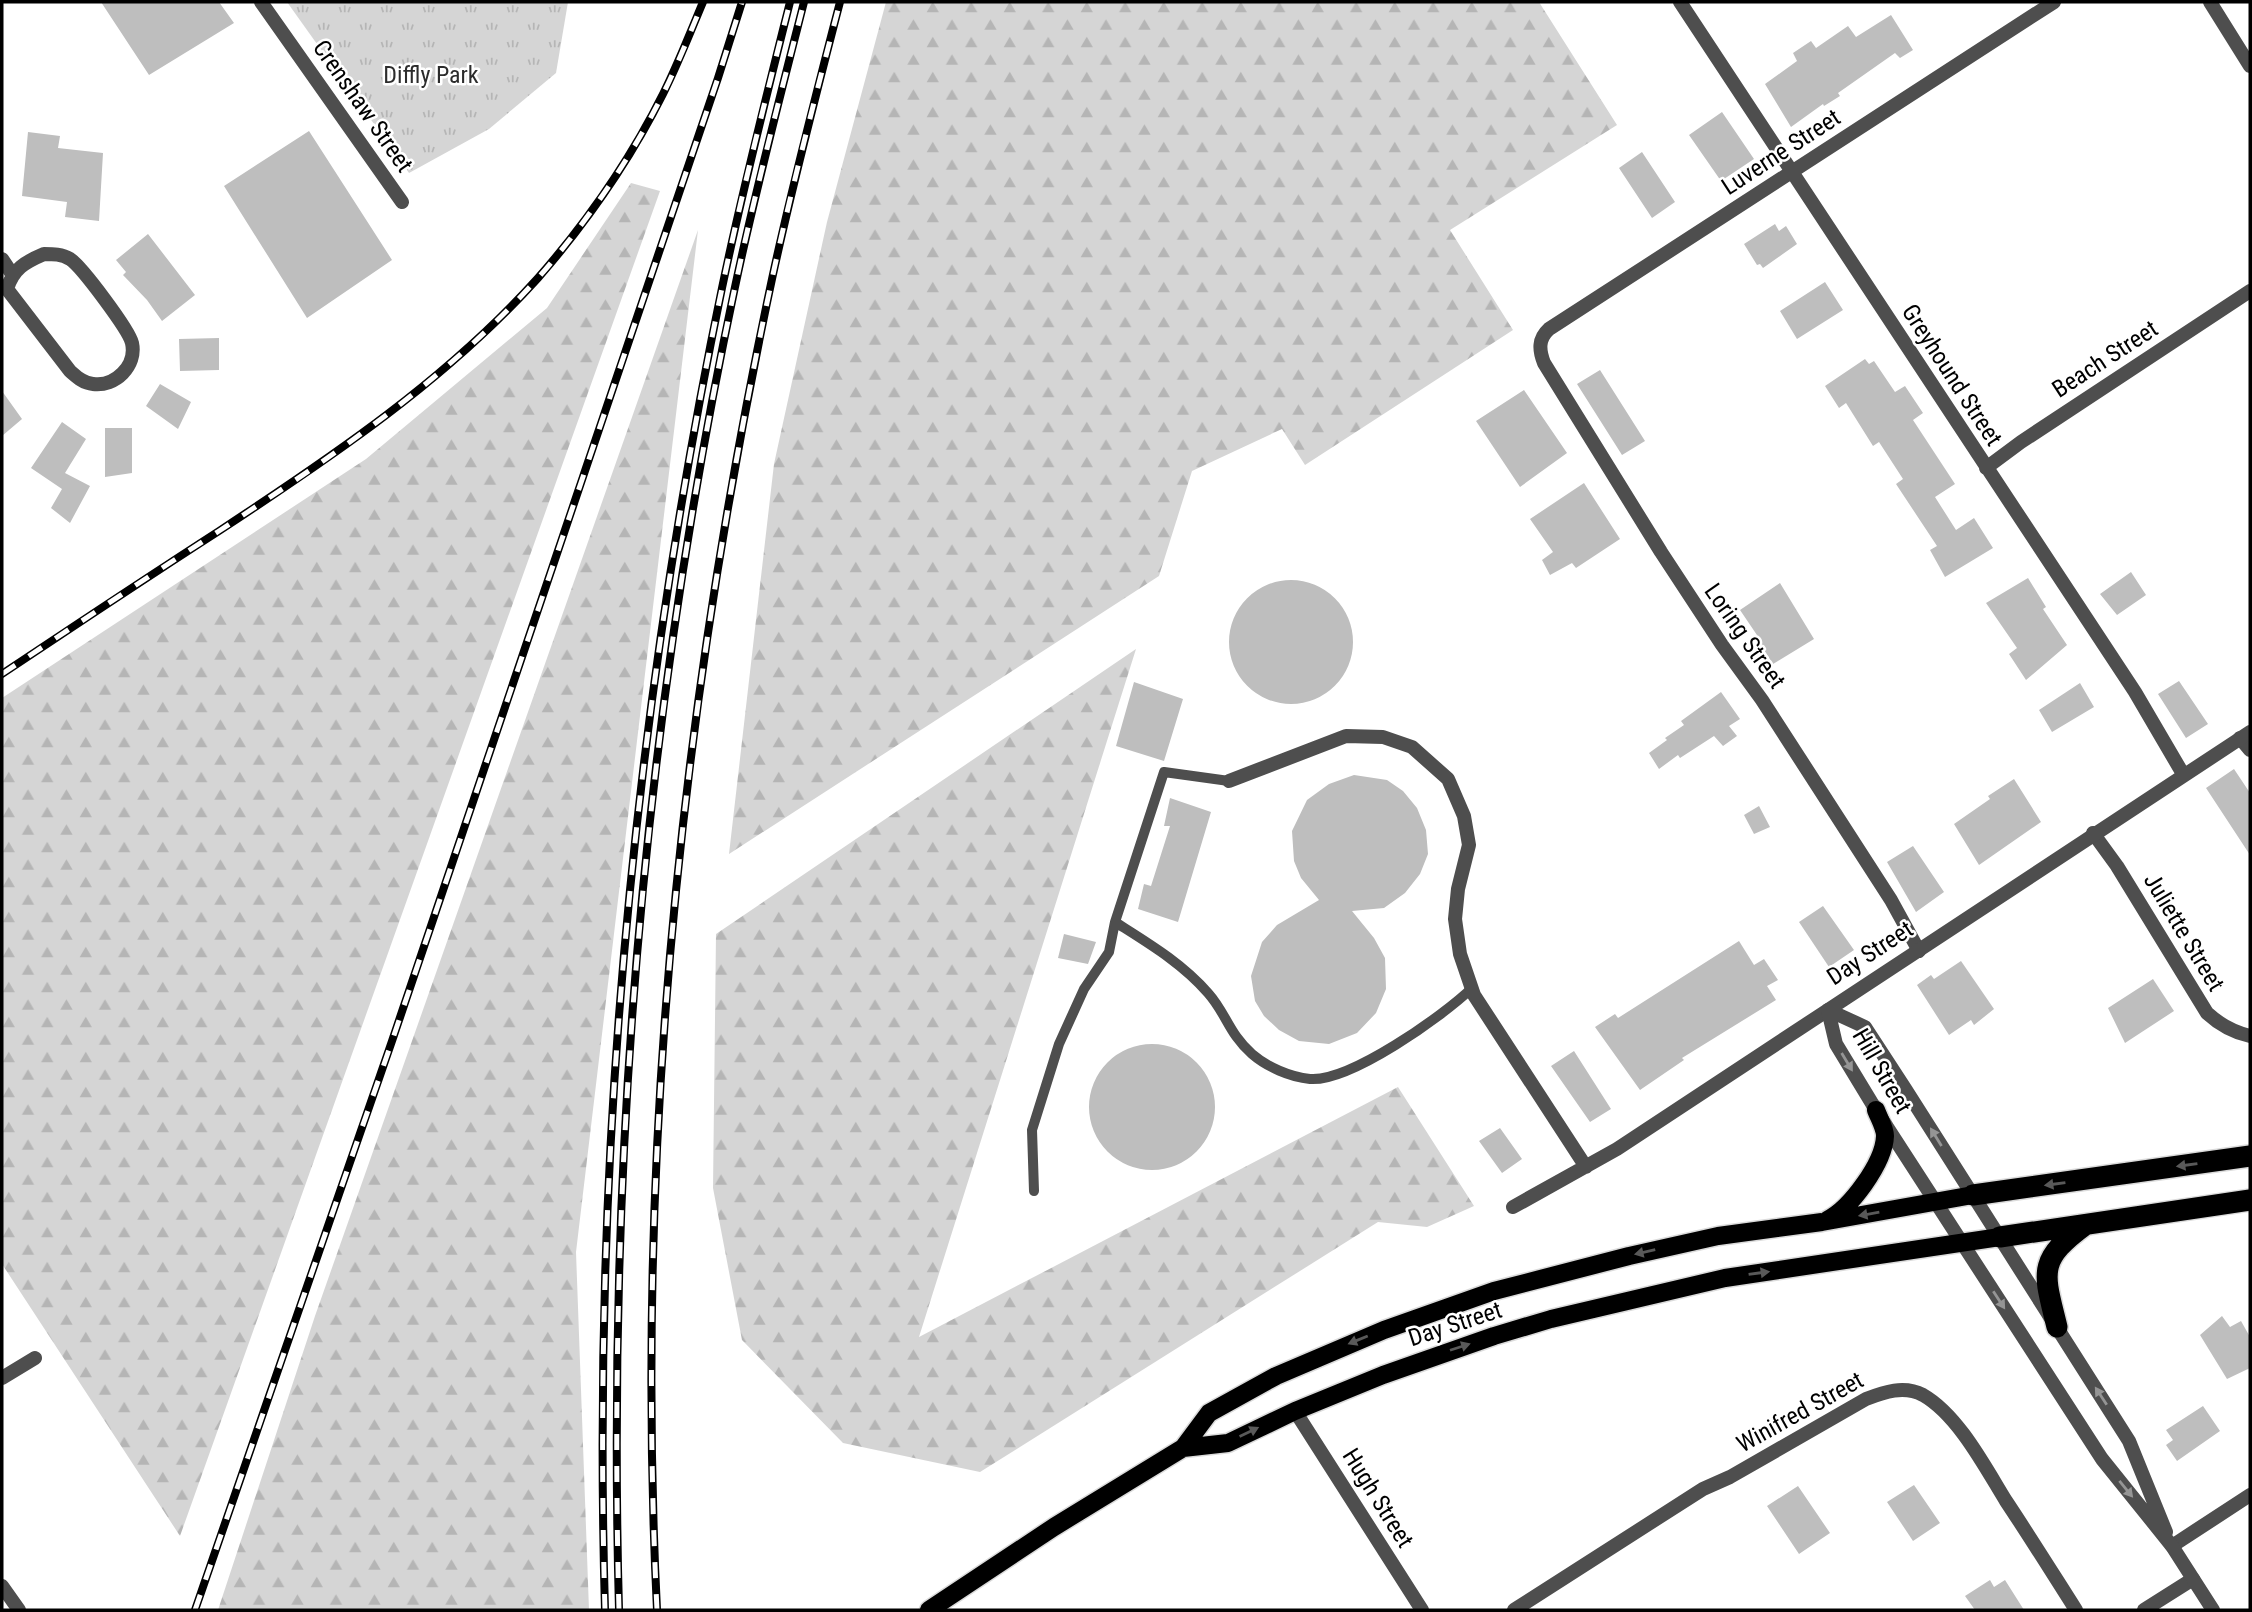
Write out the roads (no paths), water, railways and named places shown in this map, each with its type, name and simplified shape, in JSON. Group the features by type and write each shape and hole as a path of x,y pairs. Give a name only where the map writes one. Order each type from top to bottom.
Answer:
{"highway":[{"path":"1973,1195 2250,1156"},
{"path":"2000,1237 2250,1200"},
{"path":"2057,1327 2045,1279 2048,1263 2070,1236 2085,1225"}],"main road":[{"path":"1822,1222 1837,1215 1861,1187 1878,1161 1885,1135 1876,1110"},
{"name":"Day Street","path":"929,1610 1054,1527 1183,1448 1209,1413 1276,1376 1384,1330 1438,1310 1548,1276 1629,1256 1718,1236 1822,1222 1973,1195"},
{"name":"Day Street","path":"1183,1448 1228,1443 1295,1411 1438,1354 1551,1319 1725,1278 2000,1237"}],"street":[{"name":"Crenshaw Street","path":"261,2 402,202"},
{"name":"Greyhound Street","path":"1680,2 2142,703 2183,774"},
{"name":"Luverne Street","path":"1539,345 1549,329 2054,2"},
{"path":"2210,2 2250,66"},
{"path":"44,254 57,254 70,259 110,308 132,341 132,356 126,370 116,380 103,384 80,380 5,292 12,274 32,259 44,254"},
{"path":"2,259 12,274"},
{"name":"Beach Street","path":"1986,468 2021,442 2250,291"},
{"name":"Loring Street","path":"1539,345 1544,363 1661,552 1762,700 1891,901 1919,951"},
{"path":"2245,735 2250,750"},
{"name":"Day Street","path":"1513,1207 1617,1149 2245,735"},
{"path":"1229,781 1346,736 1383,737 1412,747 1448,779 1464,816 1469,845 1458,889 1455,919 1460,954 1474,995 1586,1167"},
{"name":"Juliette Street","path":"2093,833 2117,866 2207,1013 2232,1031 2250,1035"},
{"name":"Hill Street","path":"1828,1010 1836,1044 1876,1110 2102,1459 2172,1546 2213,1610"},
{"name":"Hill Street","path":"1828,1010 1865,1027 2000,1237 2129,1441 2172,1546"},
{"path":"2,1378 35,1357"},
{"name":"Winifred Street","path":"1514,1610 1703,1489 1730,1477 1866,1399 1883,1392 1901,1390 1923,1396 1957,1428 1978,1456 2076,1610"},
{"name":"Hugh Street","path":"1295,1411 1422,1610"},
{"path":"2172,1546 2250,1495"},
{"path":"2144,1610 2193,1579"},
{"path":"2,1586 19,1610"}],"lane":[{"path":"1034,1191 1032,1130 1059,1045 1084,989 1109,952 1115,922 1164,772 1229,781"},
{"path":"1115,922 1180,964 1210,995 1233,1035 1253,1055 1275,1069 1312,1079 1353,1070 1408,1037 1460,1000 1472,988"}],"railway":[{"path":"2,674 346,445 427,383 503,315 556,257 622,167 663,94 703,2"},
{"path":"195,1610 392,1041 742,2"},
{"path":"605,1610 605,1277 625,946 642,780 664,616 691,451 722,288 790,2"},
{"path":"619,1610 619,1277 626,1111 638,945 655,780 676,615 703,450 743,251 804,2"},
{"path":"657,1610 652,1443 653,1275 659,1108 671,941 689,775 739,443 780,244 840,2"}],"park label":[{"name":"Diffly Park","path":"431,75"}]}
